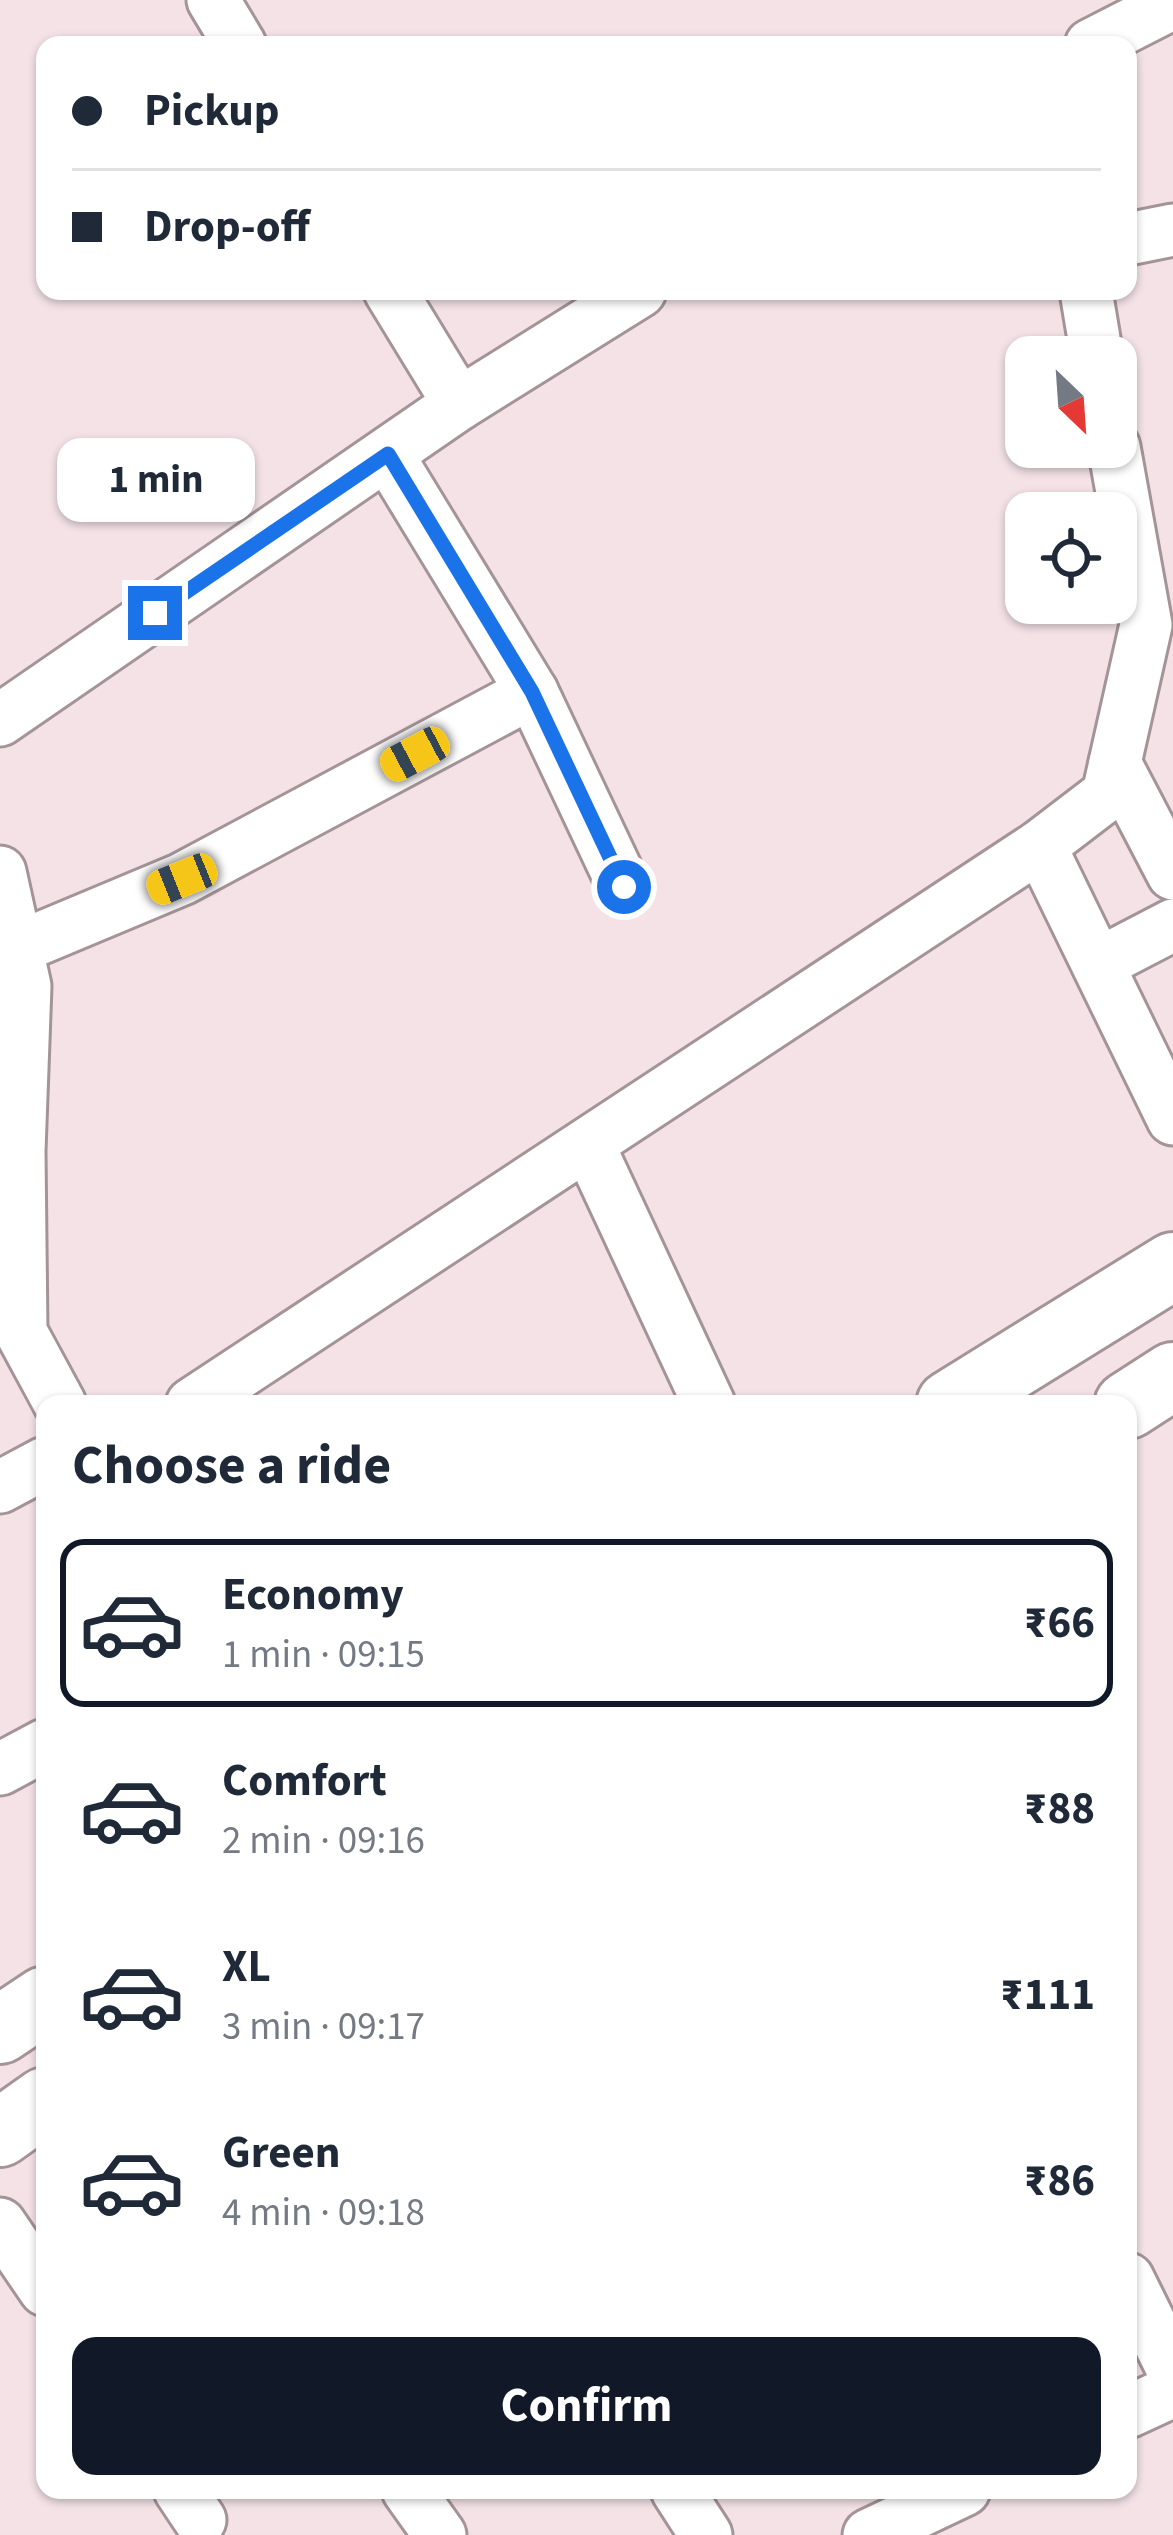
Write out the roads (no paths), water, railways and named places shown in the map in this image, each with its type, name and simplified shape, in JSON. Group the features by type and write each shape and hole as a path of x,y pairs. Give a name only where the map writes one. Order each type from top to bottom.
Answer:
{"street":[{"path":"213,0 235,36"},
{"path":"1109,36 1173,3"},
{"path":"1137,237 1173,230"},
{"path":"395,300 459,404"},
{"path":"0,720 459,404 626,300"},
{"path":"1088,300 1094,336"},
{"path":"388,454 532,692 624,887"},
{"path":"206,1395 1040,846 1108,794 1146,626 1118,468"},
{"path":"16,948 182,879 532,692"},
{"path":"1115,763 1173,874"},
{"path":"1040,846 1173,1119"},
{"path":"0,872 25,986 21,1332 55,1395"},
{"path":"1098,964 1173,926"},
{"path":"588,1144 705,1395"},
{"path":"965,1395 1173,1266"},
{"path":"1137,1399 1173,1376"},
{"path":"0,1487 36,1468"},
{"path":"0,1769 36,1750"},
{"path":"0,2030 36,2006"},
{"path":"0,2133 36,2107"},
{"path":"0,2224 36,2277"},
{"path":"1137,2297 1173,2370"},
{"path":"1137,2408 1173,2391"},
{"path":"414,2499 440,2535"},
{"path":"682,2499 706,2535"},
{"path":"699,2499 717,2535"},
{"path":"869,2535 945,2499"}]}
